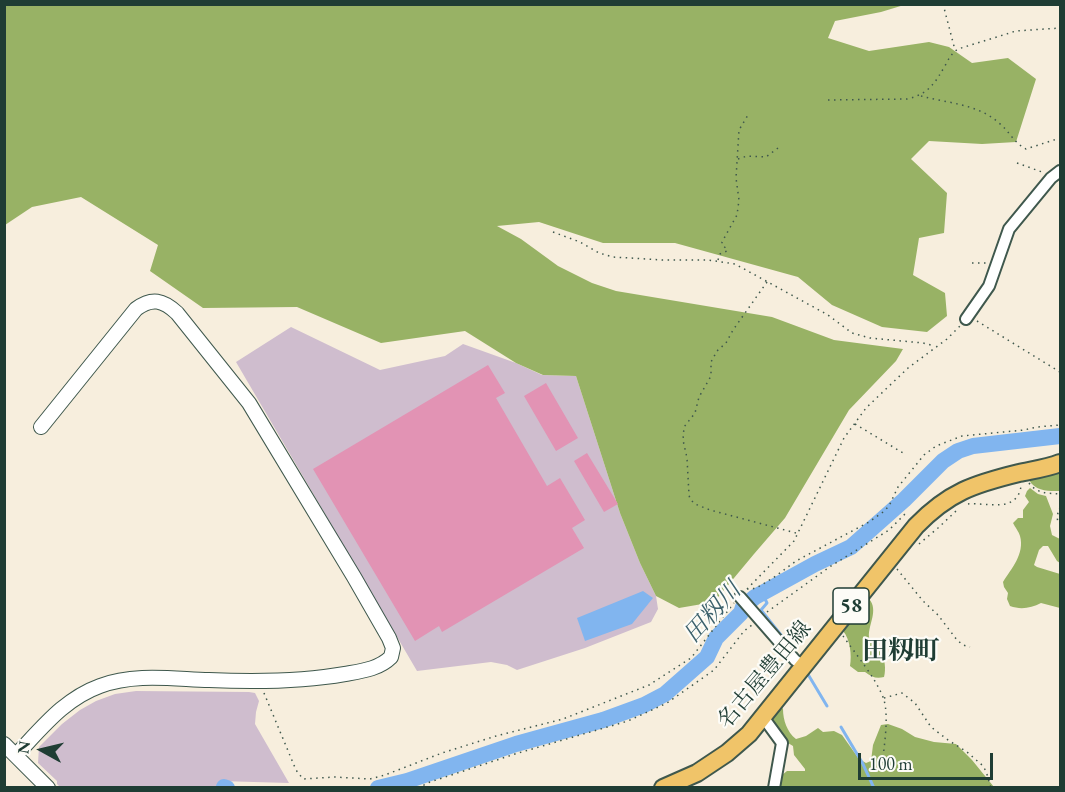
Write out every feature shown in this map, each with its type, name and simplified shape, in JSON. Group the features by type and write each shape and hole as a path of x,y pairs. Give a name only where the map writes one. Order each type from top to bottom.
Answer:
{"main road":[{"name":"名古屋豊田線","path":"663,788 697,773 728,753 748,734 916,526 940,503 959,491 1060,463"}],"street":[{"path":"966,319 989,286 1009,229 1050,179 1060,171"},
{"path":"16,754 61,708 83,693 101,685 141,678 263,682 309,680 362,671 385,663 392,657 393,648 354,577 249,403 169,305 152,301 136,309 41,427"},
{"path":"742,599 762,616 795,660 803,666"},
{"path":"763,717 782,743 774,788"},
{"path":"4,744 48,788"}],"path":[{"path":"943,4 955,51"},
{"path":"828,100 907,99 920,96 933,84 955,51 1016,31 1060,28"},
{"path":"920,96 979,110 999,123 1017,144 1026,149 1060,138"},
{"path":"717,261 720,255 727,251 722,242 737,215 739,200 736,178 739,130 748,115"},
{"path":"737,160 747,156 766,157 778,148"},
{"path":"1017,163 1039,171 1050,179"},
{"path":"553,232 613,257 717,261 735,264 828,315 852,333 870,338 936,346"},
{"path":"972,263 997,264"},
{"path":"767,281 726,343 717,351 711,362 711,376 699,397 695,412 684,427 683,440 687,458 689,495 695,504 710,510 797,533"},
{"path":"1060,372 976,321 966,319 947,339 908,368 866,408 844,438 794,541 747,589 758,587 796,561 883,512 889,506 898,487 924,455 936,446 962,436 1060,425"},
{"path":"854,423 903,453"},
{"path":"1022,473 1033,489 1060,494"},
{"path":"963,506 978,503 989,506 1013,501 1021,490 1022,473"},
{"path":"1060,507 1057,520 1060,524"},
{"path":"919,544 957,509"},
{"path":"418,788 505,757 628,722 667,703 714,670 744,631 762,616 831,566 889,530 906,513"},
{"path":"889,559 957,640 970,647"},
{"path":"263,682 264,694 296,771 303,779 335,777 370,779 496,736 563,719 649,685 691,658 731,607 742,599"},
{"path":"835,626 883,698 886,730 882,766"},
{"path":"883,698 902,693 915,703 931,727 982,765 992,788"}],"shaded area":[{"path":"291,327 380,370 445,356 463,344 542,375 576,376 620,513 656,596 658,609 651,622 585,648 517,670 507,665 491,662 417,671 236,362"},
{"path":"136,691 255,693 259,701 255,724 289,783 219,781 217,788 60,787 57,781 38,763 39,747 80,710 115,694"}],"green space":[{"path":"5,5 904,5 835,21 828,38 869,51 929,42 949,47 972,63 1008,58 1036,79 1016,142 982,144 929,141 911,159 947,193 944,233 919,238 913,275 945,293 947,316 927,332 882,327 832,305 798,277 675,243 603,243 539,222 497,226 521,239 558,266 592,283 616,291 772,317 834,340 903,349 896,361 849,410 785,518 714,602 679,608 656,596 640,563 620,513 576,376 543,375 516,363 465,331 381,343 297,307 203,308 150,271 158,245 81,197 32,207 5,225"},
{"path":"1060,470 1060,491 1039,489 1029,480"},
{"path":"1030,488 1046,496 1053,514 1050,526 1052,535 1060,539 1060,563 1048,546 1043,546 1039,550 1034,565 1060,574 1060,608 1041,603 1026,608 1010,606 1007,599 1008,593 1004,587 1003,582 1021,549 1020,536 1013,523 1018,518 1023,518 1023,510 1029,502 1025,496"},
{"path":"869,599 873,613 869,637 880,650 885,664 885,674 881,678 858,672 850,666 850,647 843,631"},
{"path":"781,706 786,726 796,739 818,728 823,732 834,731 842,735 859,759 866,763 871,761 873,745 881,725 888,724 915,737 934,742 956,744 994,787 779,787 782,775 787,771 805,771 794,755 793,746 786,741 773,721 774,713"}],"water":[{"path":"643,591 653,598 632,624 585,641 577,618"}],"building":[{"path":"488,365 505,393 496,398 547,486 560,478 585,520 572,528 584,548 442,632 439,626 415,641 313,469"},
{"path":"546,383 578,438 556,451 524,396"},
{"path":"587,453 618,504 604,512 574,461"}],"waterway":[{"name":"田籾川","path":"378,788 407,781 516,744 603,720 644,705 665,694 707,657 716,638 741,613 743,607 755,597 851,547 904,500 943,461 958,451 973,446 1060,436"},
{"path":"762,593 767,603 761,610 797,655"},
{"path":"806,671 827,706"},
{"path":"841,727 874,788"}],"district":[{"name":"田籾町","path":"901,652"}]}
